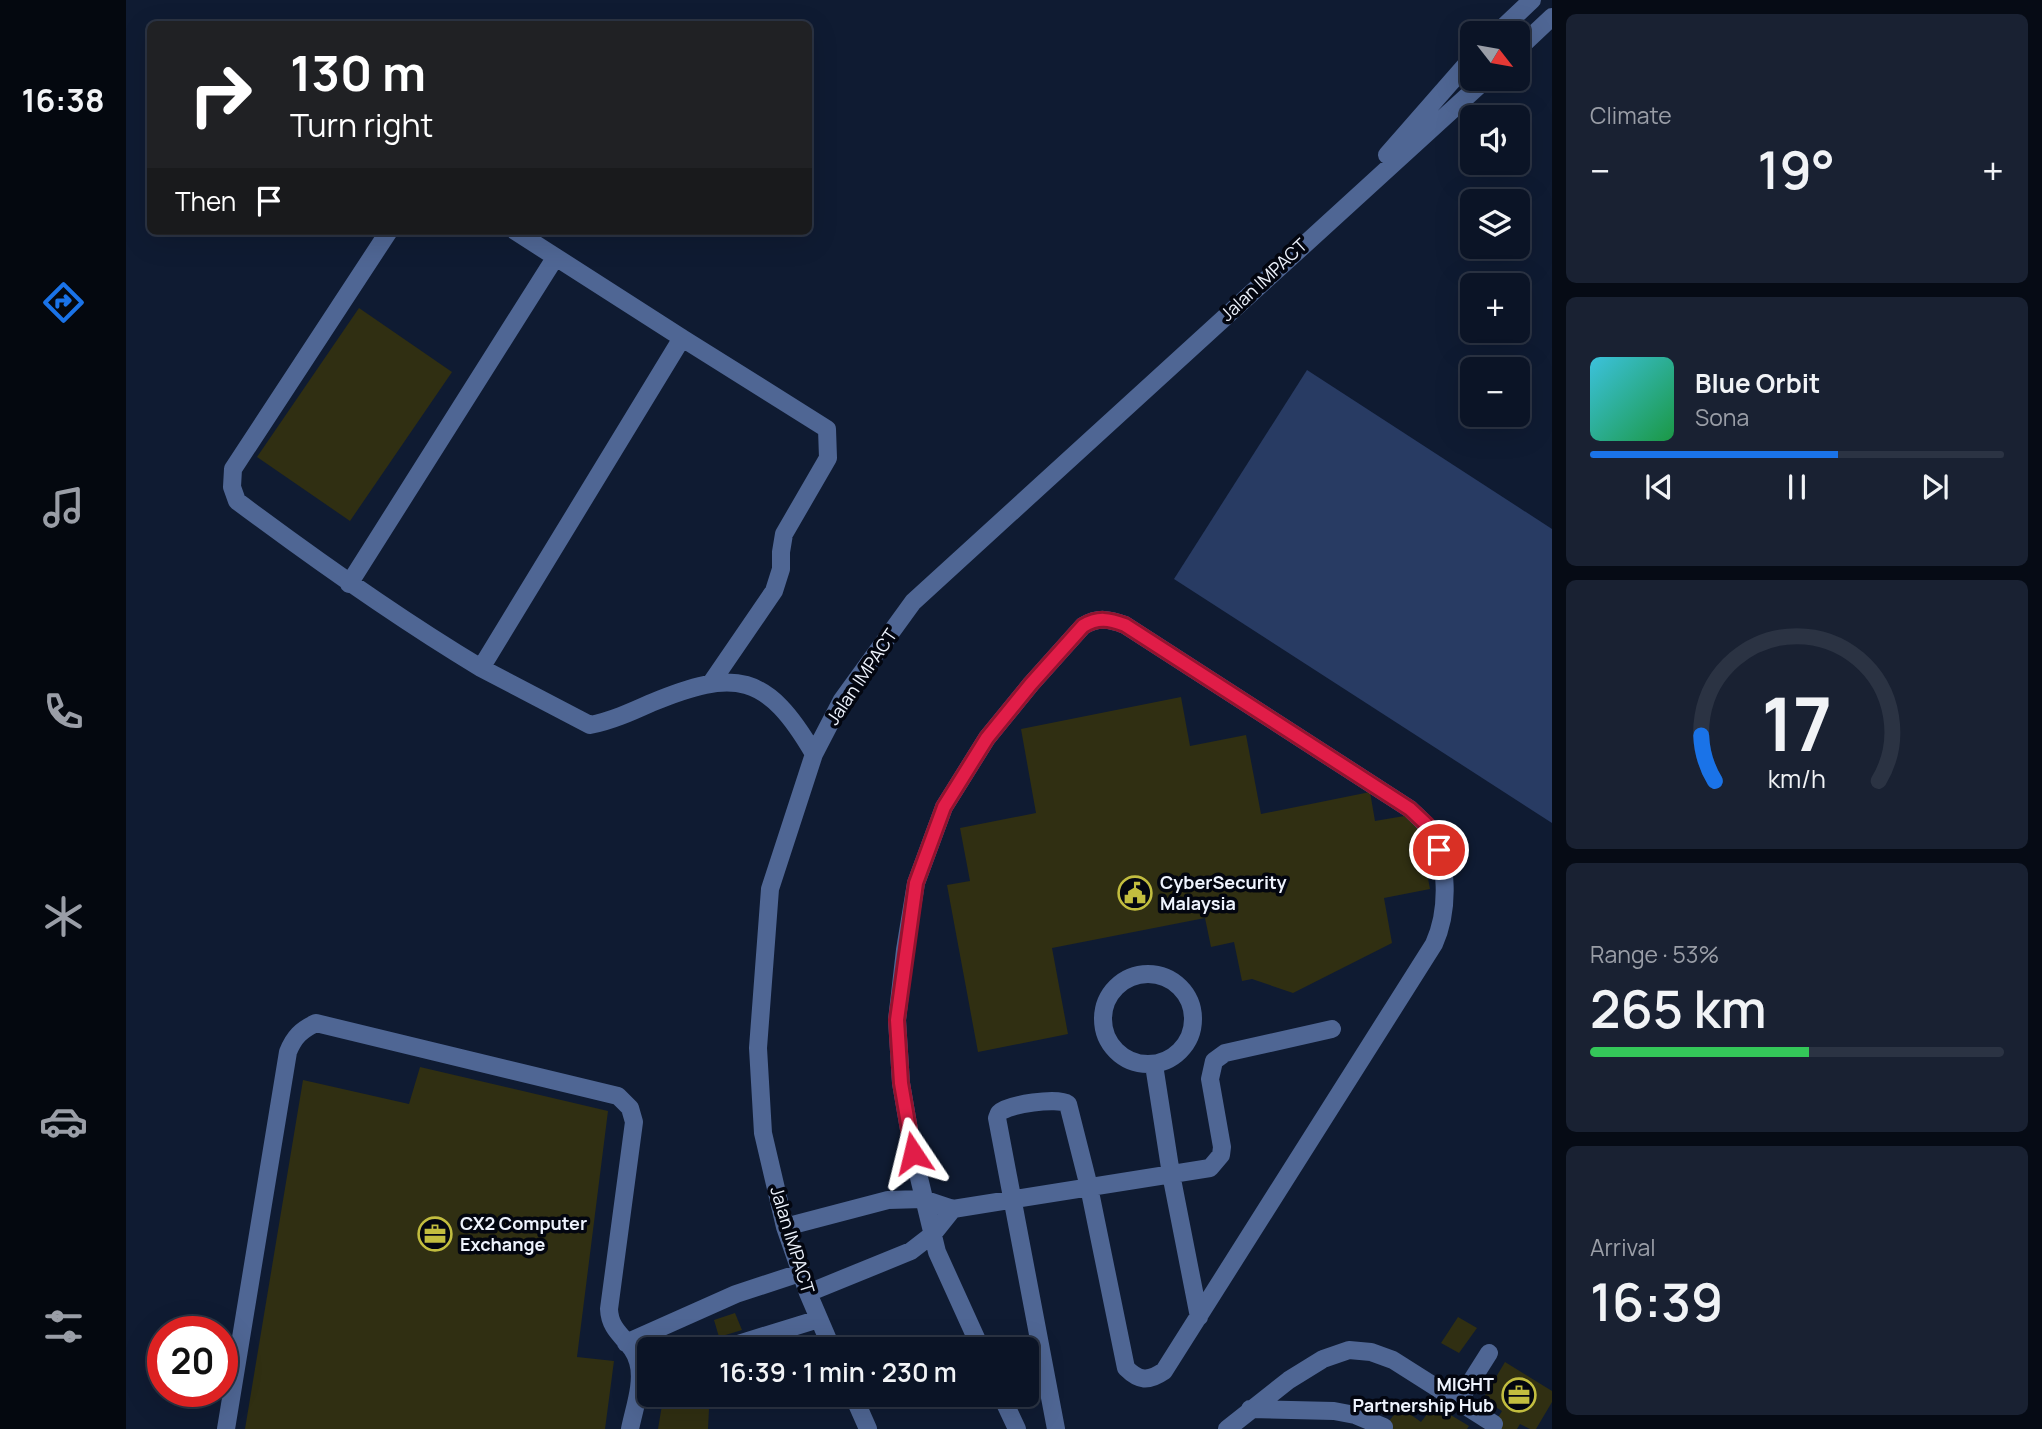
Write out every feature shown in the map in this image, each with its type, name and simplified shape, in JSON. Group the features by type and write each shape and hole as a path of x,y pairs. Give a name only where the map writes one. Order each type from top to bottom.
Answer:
{"street":[{"path":"1510,21 1532,0"},
{"path":"1530,38 1552,17"},
{"name":"Jalan IMPACT","path":"1334,215 1460,72"},
{"name":"Jalan IMPACT","path":"827,1337 800,1273 785,1227 763,1133 758,1048 770,889 814,754 842,700 913,602 1473,91"},
{"path":"386,235 233,469 232,487 237,501 349,584 481,668 590,725 606,722 677,692 711,683 740,682 763,691 796,723 814,754"},
{"path":"521,235 827,429 828,458 784,534 781,569 774,591 711,683"},
{"path":"349,584 555,258"},
{"path":"481,668 682,338"},
{"path":"976,1337 937,1252 923,1199 901,1083 897,1020 916,883 944,807 987,738 1083,626 1093,620 1112,620 1125,625 1410,809 1427,825 1439,850 1445,914 1434,944 1199,1317 1164,1371 1154,1378 1144,1380 1135,1377 1126,1368 1089,1187 1068,1104 1060,1100 1002,1109 997,1118 1056,1429"},
{"path":"1142,974 1156,974 1175,983 1189,999 1193,1013 1193,1027 1184,1046 1168,1060 1154,1065 1126,1059 1115,1051 1102,1026 1102,1012 1111,992 1128,978 1142,974"},
{"path":"226,1429 288,1052 292,1040 316,1023 618,1096 630,1108 634,1122 609,1309 610,1320 617,1334 632,1348 637,1358"},
{"path":"785,1227 888,1200 923,1199 953,1209 1210,1168 1221,1155 1222,1147 1210,1079 1214,1061 1225,1053 1332,1029"},
{"path":"1154,1065 1171,1174 1199,1317"},
{"path":"808,1293 911,1251 933,1234 953,1209"},
{"path":"626,1343 736,1294 800,1273"},
{"path":"761,1337 819,1319"},
{"path":"1227,1429 1289,1380 1323,1359 1349,1350 1371,1352 1393,1360 1494,1424"},
{"path":"1458,1402 1489,1353"},
{"path":"630,1429 637,1405"},
{"path":"858,1407 868,1429"},
{"path":"1007,1407 1017,1429"},
{"path":"1250,1409 1334,1411 1355,1415 1384,1427"}],"shaded area":[{"path":"1307,370 1552,529 1552,823 1174,579"}],"building":[{"path":"359,308 452,372 350,521 257,457"},
{"path":"1181,697 1190,746 1246,735 1261,814 1370,792 1375,821 1416,814 1430,889 1384,898 1392,943 1293,993 1252,979 1242,981 1234,942 1211,947 1205,918 1052,948 1068,1034 978,1052 947,885 970,881 960,828 1036,813 1021,729"},
{"name":"CX2 Computer Exchange","path":"420,1067 608,1111 577,1357 614,1361 605,1429 245,1429 303,1080 409,1104"},
{"path":"735,1313 742,1330 719,1337 714,1320"},
{"path":"1458,1317 1477,1328 1459,1353 1441,1343"},
{"name":"MIGHT Partnership Hub","path":"1505,1362 1552,1391 1552,1402 1536,1429 1520,1424 1517,1429 1491,1429 1502,1411 1483,1399"},
{"name":"MIGHT Partnership Hub","path":"1434,1405 1469,1426 1467,1429 1383,1429 1400,1407 1421,1422"},
{"path":"662,1407 709,1409 708,1429 658,1429"}],"place":[{"name":"CyberSecurity Malaysia","path":"1135,893"},
{"name":"CX2 Computer Exchange","path":"435,1234"},
{"name":"MIGHT Partnership Hub","path":"1519,1395"}],"route":[{"path":"913,1153 901,1083 897,1020 916,883 944,807 987,738 1083,626 1093,620 1112,620 1125,625 1410,809 1427,825 1439,850"}]}
